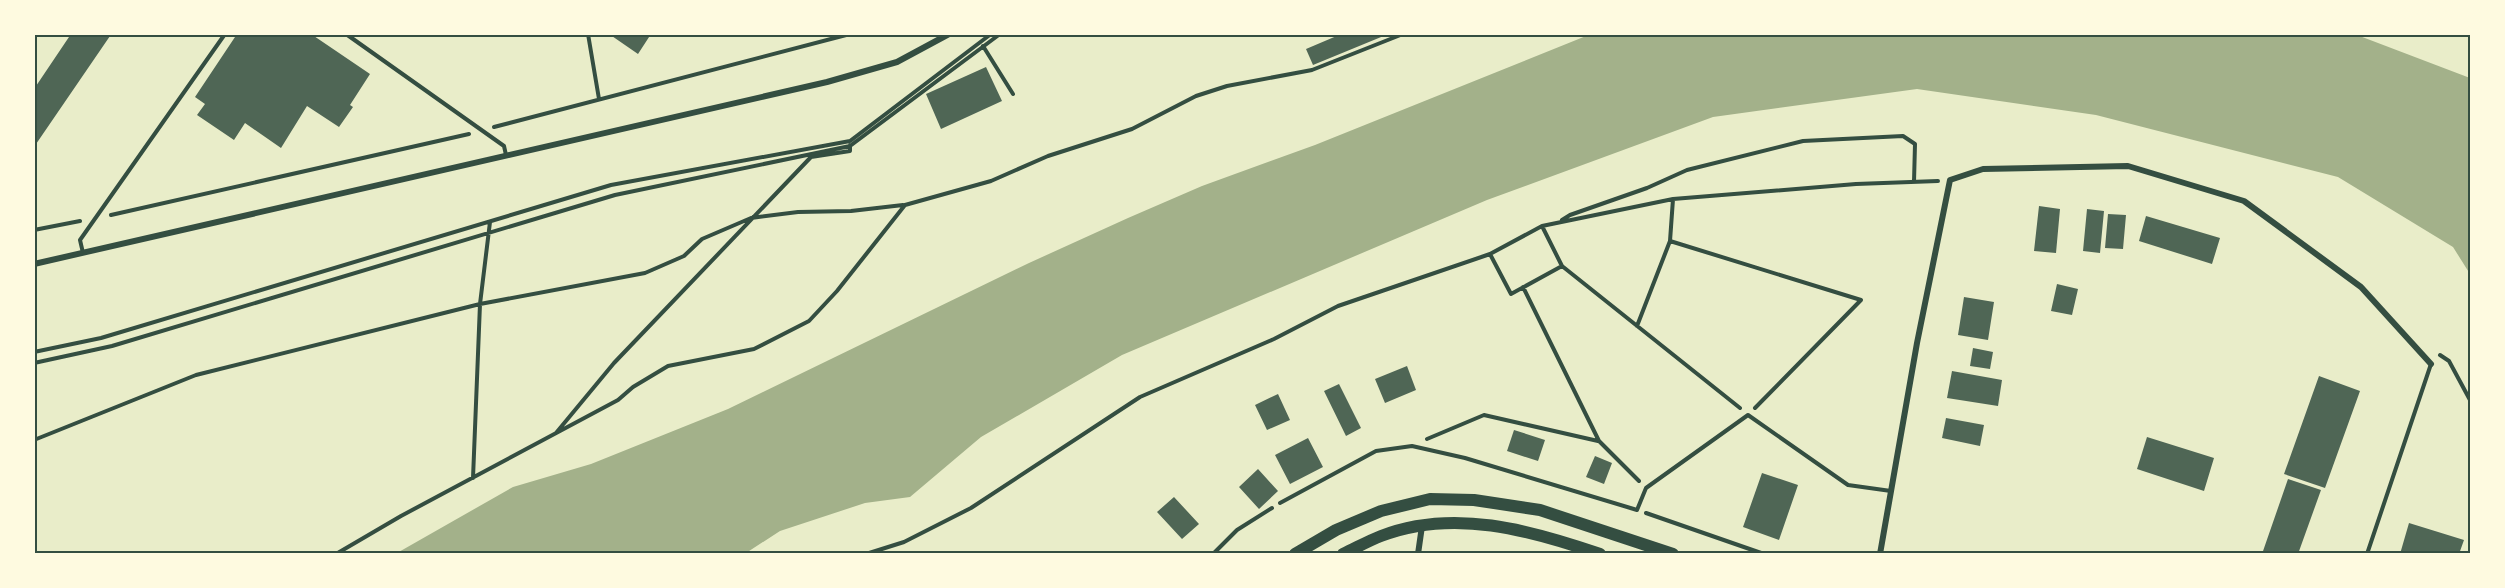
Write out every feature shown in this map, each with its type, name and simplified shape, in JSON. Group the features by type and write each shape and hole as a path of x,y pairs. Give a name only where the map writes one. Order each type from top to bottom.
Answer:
{"main road":[{"path":"1295,554 1335,530 1381,511 1430,499 1474,500 1540,510 1673,554"},
{"path":"1343,554 1382,535 1422,525 1479,523 1544,534 1600,554"}],"street":[{"path":"34,264 837,79 897,62 949,34"},
{"path":"1880,554 1917,343 1950,180 1983,169 2128,166 2244,201 2361,287 2431,364"},
{"path":"1418,554 1422,525"}],"lane":[{"path":"83,253 80,240 225,34"},
{"path":"346,34 504,146 506,155"},
{"path":"2367,554 2431,364"},
{"path":"1280,503 1376,451 1412,446 1465,458 1637,510 1646,488 1748,414 1848,485 1891,491"}],"path":[{"path":"588,34 599,99"},
{"path":"34,230 482,131 850,34"},
{"path":"982,44 991,34"},
{"path":"34,352 101,338 611,185 811,148 850,144 982,44 1000,34"},
{"path":"34,440 196,375 480,304 645,273 684,256 702,239 751,218 798,212 851,211 905,205 991,181 1048,156 1132,129 1196,96 1227,86 1312,70 1403,34"},
{"path":"982,44 1013,94"},
{"path":"1559,223 1570,215 1647,188 1687,170 1803,141 1903,136 1915,144 1914,182"},
{"path":"34,363 112,346 615,195 811,156 850,151 850,144"},
{"path":"555,435 614,363 811,156 811,148"},
{"path":"866,554 904,543 971,508 1140,397 1274,339 1338,306 1490,254 1542,226 1673,199 1950,180"},
{"path":"1637,326 1670,242 1673,199"},
{"path":"336,554 401,516 618,400 668,366 754,349 809,321 837,291 905,205"},
{"path":"473,478 480,304 490,222"},
{"path":"1542,226 1562,267 1748,414 1861,300 1670,242"},
{"path":"1490,254 1511,294 1562,267"},
{"path":"1523,288 1599,441 1646,488"},
{"path":"2422,354 2436,352 2449,361 2470,400"},
{"path":"1412,446 1484,415 1599,441"},
{"path":"1214,554 1237,530 1280,503"},
{"path":"1637,510 1764,554"}],"shaded area":[{"path":"1591,34 2357,35 2470,78 2470,274 2453,247 2338,177 2096,115 1917,89 1713,117 1487,200 1122,355 981,437 910,497 865,503 780,531 746,553 397,553 513,487 591,464 728,409 1029,263 1128,218 1202,186 1315,145"}],"building":[{"path":"71,34 110,36 34,147 34,89"},
{"path":"237,34 311,34 370,74 350,105 353,107 339,127 307,106 281,148 245,123 234,140 197,115 205,104 195,97"},
{"path":"609,34 651,34 638,54"},
{"path":"1339,35 1386,35 1313,65 1306,49"},
{"path":"986,67 1002,101 941,129 926,94"},
{"path":"2039,206 2060,209 2056,253 2034,251"},
{"path":"2087,209 2104,211 2100,253 2083,251"},
{"path":"2108,214 2126,215 2123,249 2105,248"},
{"path":"2146,216 2220,238 2212,264 2139,241"},
{"path":"2057,284 2078,289 2072,315 2051,311"},
{"path":"1964,297 1994,302 1988,340 1958,335"},
{"path":"1973,348 1993,352 1990,369 1970,366"},
{"path":"1407,366 1416,390 1385,403 1375,379"},
{"path":"1952,371 2002,380 1998,406 1947,398"},
{"path":"2319,376 2360,391 2325,488 2284,474"},
{"path":"1339,384 1361,428 1346,436 1324,391"},
{"path":"1278,394 1290,420 1267,430 1255,405"},
{"path":"1946,418 1984,425 1980,446 1942,438"},
{"path":"1514,430 1545,440 1538,461 1507,451"},
{"path":"2147,437 2214,458 2204,491 2137,469"},
{"path":"1308,438 1323,467 1290,484 1275,455"},
{"path":"1595,456 1612,463 1604,484 1586,477"},
{"path":"1258,469 1278,491 1259,509 1239,487"},
{"path":"1762,473 1798,485 1779,540 1743,527"},
{"path":"2288,479 2321,490 2298,554 2262,554"},
{"path":"1174,497 1199,524 1182,539 1157,512"},
{"path":"2409,523 2464,540 2459,554 2400,554"}]}
